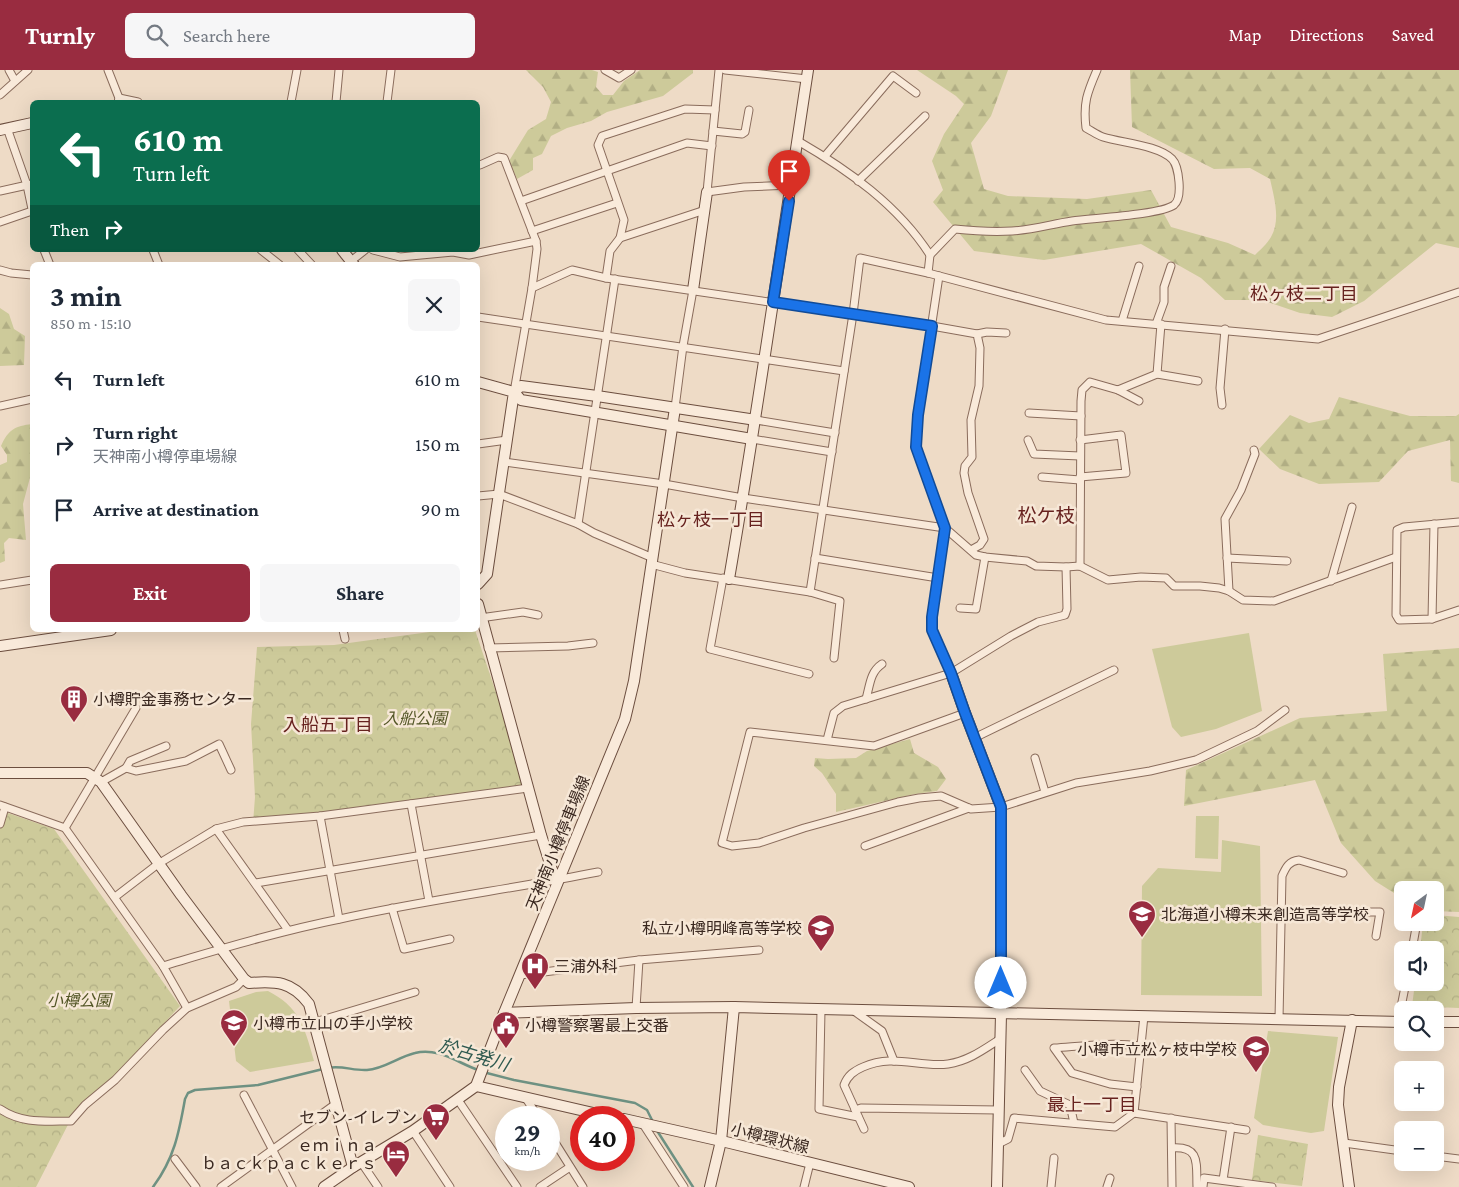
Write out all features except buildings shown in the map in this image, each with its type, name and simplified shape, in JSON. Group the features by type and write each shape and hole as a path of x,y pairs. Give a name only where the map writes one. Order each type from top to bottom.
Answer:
{"street":[{"path":"9,70 15,82"},
{"path":"0,95 28,70"},
{"path":"108,70 119,100"},
{"path":"292,100 296,70"},
{"path":"336,100 339,70"},
{"path":"387,100 391,70"},
{"path":"605,70 619,78 631,70"},
{"path":"675,408 707,192 719,70"},
{"path":"725,70 808,74 743,498 710,649 809,674"},
{"path":"928,273 930,255 955,229 981,232 1023,231 1072,221 1148,212 1172,206 1176,203 1178,197 1178,171 1171,158 1151,148 1102,136 1086,128 1084,115 1086,95 1097,70"},
{"path":"825,156 893,76 916,93"},
{"path":"606,278 610,251 620,238 624,220 598,145 602,136 685,109 715,110"},
{"path":"713,131 742,134 745,132 749,110"},
{"path":"858,181 925,116"},
{"path":"0,191 30,184 3,129 30,123"},
{"path":"798,141 825,156 858,181 906,223 930,255"},
{"path":"522,201 687,142 712,146"},
{"path":"480,165 498,157 504,158 536,240 532,288 514,392 487,574 480,582"},
{"path":"707,192 744,187 791,185"},
{"path":"532,231 617,203"},
{"path":"620,238 704,210"},
{"path":"0,222 30,211"},
{"path":"381,252 400,257 427,252 453,252 469,255 536,240"},
{"path":"264,252 276,262"},
{"path":"300,252 309,262"},
{"path":"344,252 352,262"},
{"path":"354,262 363,252"},
{"path":"810,592 860,258 928,273 1106,320 1225,329 1318,339 1459,292"},
{"path":"1122,321 1139,266"},
{"path":"1157,374 1158,324 1164,302 1164,287 1171,266"},
{"path":"0,270 10,273 30,274"},
{"path":"532,288 572,270 606,278 977,334 1006,333"},
{"path":"939,276 918,415 916,447 945,528 932,617 932,630 951,673 1001,807 1001,1014 997,1187"},
{"path":"578,524 615,279"},
{"path":"480,317 844,370"},
{"path":"1222,405 1220,388 1225,329"},
{"path":"971,550 980,545 984,539 968,493 964,473 966,466 972,458 971,420 979,386 980,348 977,334"},
{"path":"1118,390 1157,374 1198,381"},
{"path":"1080,566 1080,416 1082,390 1090,382 1118,390 1139,401"},
{"path":"480,383 514,392 521,400 832,452"},
{"path":"514,392 521,386 835,433"},
{"path":"0,406 30,399"},
{"name":"天神南小樽停車場線","path":"478,1082 504,1013 624,719 634,681 675,408"},
{"path":"1029,413 1080,416"},
{"path":"1042,476 1080,479 1126,473 1121,435 1080,440"},
{"path":"480,444 507,440"},
{"path":"1028,440 1034,454 1080,456"},
{"path":"1229,591 1225,519 1242,490 1255,454 1254,450"},
{"path":"504,462 664,484 743,498 945,528 976,555 985,558 1028,561 1036,566 1080,566 1108,580 1166,578 1174,586 1200,586 1229,591 1243,600 1274,601 1396,557"},
{"path":"480,496 499,494 578,524 652,561 685,572 810,592 840,601 834,658"},
{"path":"1332,581 1352,507"},
{"path":"1459,522 1404,527 1397,530 1396,615 1399,620 1432,619 1459,610"},
{"path":"1432,619 1434,524"},
{"path":"815,558 938,578"},
{"path":"960,608 976,609 985,558"},
{"path":"1227,558 1286,560"},
{"path":"827,740 834,713 843,706 951,673 1011,636 1038,622 1065,615 1067,609 1066,567"},
{"path":"0,585 30,580"},
{"path":"538,615 523,612 480,618 541,835 552,870 558,880"},
{"path":"0,646 78,632"},
{"path":"343,632 345,639"},
{"path":"488,648 568,646 593,643"},
{"path":"866,699 873,672 882,664"},
{"path":"974,738 1114,670"},
{"path":"65,828 98,780 136,708"},
{"path":"965,713 874,746 750,732 722,843 732,846 759,843 804,828 898,802 920,798 941,796 971,809 1001,807 1076,783 1196,760 1257,731 1285,710"},
{"path":"126,768 136,771 186,761 219,744 231,770"},
{"path":"98,780 126,768 130,761 166,746"},
{"path":"1035,758 1045,792"},
{"path":"0,773 87,773 98,780 244,979 249,983 272,981 295,988 309,1004 337,1104 357,1165 378,1187"},
{"path":"115,897 158,864 216,829 243,822 320,816 528,788"},
{"path":"411,804 429,901"},
{"path":"0,824 3,806 65,828 163,966 188,1008"},
{"path":"865,846 968,808"},
{"path":"320,816 340,919"},
{"path":"216,829 288,930"},
{"path":"256,883 541,835"},
{"path":"1279,1019 1282,876 1292,861 1299,860 1342,873"},
{"path":"163,966 288,930 429,901 598,872"},
{"path":"392,908 404,949 450,939"},
{"path":"1280,912 1380,912 1376,936"},
{"path":"520,975 639,960 759,950"},
{"path":"636,1008 639,960"},
{"path":"0,1109 27,1121 71,1121 188,1008 236,987 244,979"},
{"path":"315,1022 415,992"},
{"path":"504,1013 636,1008 734,1008 1394,1022"},
{"path":"710,1187 721,1141 734,1008"},
{"path":"821,1010 819,1109 857,1114"},
{"path":"854,1011 882,1031 894,1060"},
{"path":"1134,1113 1144,1016"},
{"path":"1349,1187 1338,1105 1352,1020"},
{"path":"1444,1022 1459,1022"},
{"path":"864,1130 844,1085 847,1078 854,1072 873,1063 894,1060 946,1064 970,1059 1000,1040"},
{"path":"1136,1087 1110,1084 1072,1073 1054,1048 1100,1046 1118,1043 1140,1046"},
{"path":"1025,1070 1040,1091 1070,1105 1074,1123"},
{"path":"324,1187 458,1100 478,1082 525,1097 570,1108"},
{"path":"244,1095 292,1187"},
{"path":"525,1097 531,1106"},
{"path":"458,1100 517,1187"},
{"path":"221,1187 337,1104"},
{"path":"857,1114 861,1108 998,1110"},
{"path":"998,1144 1008,1139 1014,1118 1114,1127 1134,1113 1246,1130"},
{"path":"1171,1118 1172,1187"},
{"name":"小樽環状線","path":"635,1122 721,1141 881,1183 909,1187"},
{"path":"646,1125 684,1187"},
{"path":"1223,1180 1230,1127"},
{"path":"412,1131 450,1187"},
{"path":"1344,1143 1394,1150"},
{"path":"1172,1148 1183,1147 1191,1150 1196,1158 1197,1187"},
{"path":"540,1187 570,1167 560,1151"},
{"path":"1444,1157 1459,1159"},
{"path":"1051,1187 1054,1158"},
{"path":"175,1159 196,1187"},
{"path":"804,1187 810,1163"},
{"path":"573,1171 583,1187"},
{"path":"1107,1187 1110,1178"},
{"path":"1204,1187 1204,1178 1272,1187"}],"green space":[{"path":"526,70 592,70 598,72 596,87 603,95 613,95 624,81 640,70 693,70 693,73 663,96 607,112 591,121 567,128 551,136 542,154 533,158 533,170 517,179 509,161 528,130 546,119 551,102 543,87"},
{"path":"917,70 1008,70 991,116 971,143 984,189 1008,196 1087,199 1151,190 1171,227 1228,243 1255,255 1269,240 1276,223 1276,208 1270,179 1250,168 1214,169 1132,127 1130,70 1459,70 1459,248 1436,243 1364,301 1332,317 1300,313 1262,300 1225,300 1201,278 1141,244 1044,260 974,251 933,202 943,190 932,161 944,134 964,104 956,96"},
{"path":"0,308 9,314 14,329 25,336 24,365 0,366"},
{"path":"1339,397 1410,416 1456,416 1459,414 1459,483 1451,481 1450,440 1408,451 1379,482 1319,484 1280,469 1259,449 1290,415 1309,423 1329,419"},
{"path":"30,424 30,478 23,504 26,540 9,538 4,543 5,561 0,563 0,465 7,462 7,455 1,446 9,433 21,426"},
{"name":"入船公園","path":"429,632 476,632 528,788 253,823 255,797 251,724 257,647 334,645"},
{"path":"1249,633 1262,711 1216,729 1181,737 1172,727 1152,649"},
{"path":"1459,648 1459,912 1444,911 1444,881 1394,881 1394,893 1375,881 1341,843 1315,780 1184,806 1186,770 1300,718 1387,711 1383,654"},
{"path":"910,739 914,753 938,767 946,779 937,791 915,794 836,812 836,794 822,773 814,766 815,758 856,758 867,751"},
{"name":"小樽公園","path":"5,812 54,829 180,1006 123,1068 74,1113 36,1187 0,1187 0,824"},
{"path":"1196,816 1219,816 1218,859 1195,858"},
{"path":"1222,840 1260,846 1262,996 1141,995 1142,886 1158,868 1221,872"},
{"path":"1444,916 1459,917 1459,1008 1444,1007 1444,1001 1413,1001 1414,991 1444,991 1444,941 1421,941 1422,931 1444,931"},
{"path":"268,991 287,1004 300,1020 314,1061 250,1072 236,1061 229,1001 256,992"},
{"path":"1268,1031 1338,1037 1324,1131 1311,1133 1263,1125 1254,1118"},
{"path":"1258,1135 1308,1144 1302,1186 1252,1180"}],"waterway":[{"name":"於古発川","path":"328,1068 373,1069 415,1053 432,1052 478,1070"},
{"name":"於古発川","path":"153,1187 171,1156 188,1093 195,1090 258,1085 323,1069"},
{"name":"於古発川","path":"483,1072 514,1080 635,1103 647,1110 653,1122"},
{"name":"於古発川","path":"656,1129 693,1187"}],"place":[{"name":"小樽貯金事務センター","path":"74,723"},
{"name":"北海道小樽未来創造高等学校","path":"1142,938"},
{"name":"私立小樽明峰高等学校","path":"821,952"},
{"name":"三浦外科","path":"535,990"},
{"name":"小樽市立山の手小学校","path":"234,1047"},
{"name":"小樽警察署最上交番","path":"506,1049"},
{"name":"小樽市立松ヶ枝中学校","path":"1256,1073"},
{"name":"セブン-イレブン","path":"436,1141"},
{"name":"ｅｍｉｎａ ｂａｃｋｐａｃｋｅｒｓ","path":"396,1178"}],"district":[{"name":"松ヶ枝二丁目","path":"1304,294"},
{"name":"松ケ枝","path":"1046,515"},
{"name":"松ヶ枝一丁目","path":"711,520"},
{"name":"入船五丁目","path":"328,725"},
{"name":"最上一丁目","path":"1092,1105"}],"route":[{"path":"789,201 773,302 932,326 918,415 916,447 945,528 932,617 932,630 951,673 1001,807 1001,983"}]}
